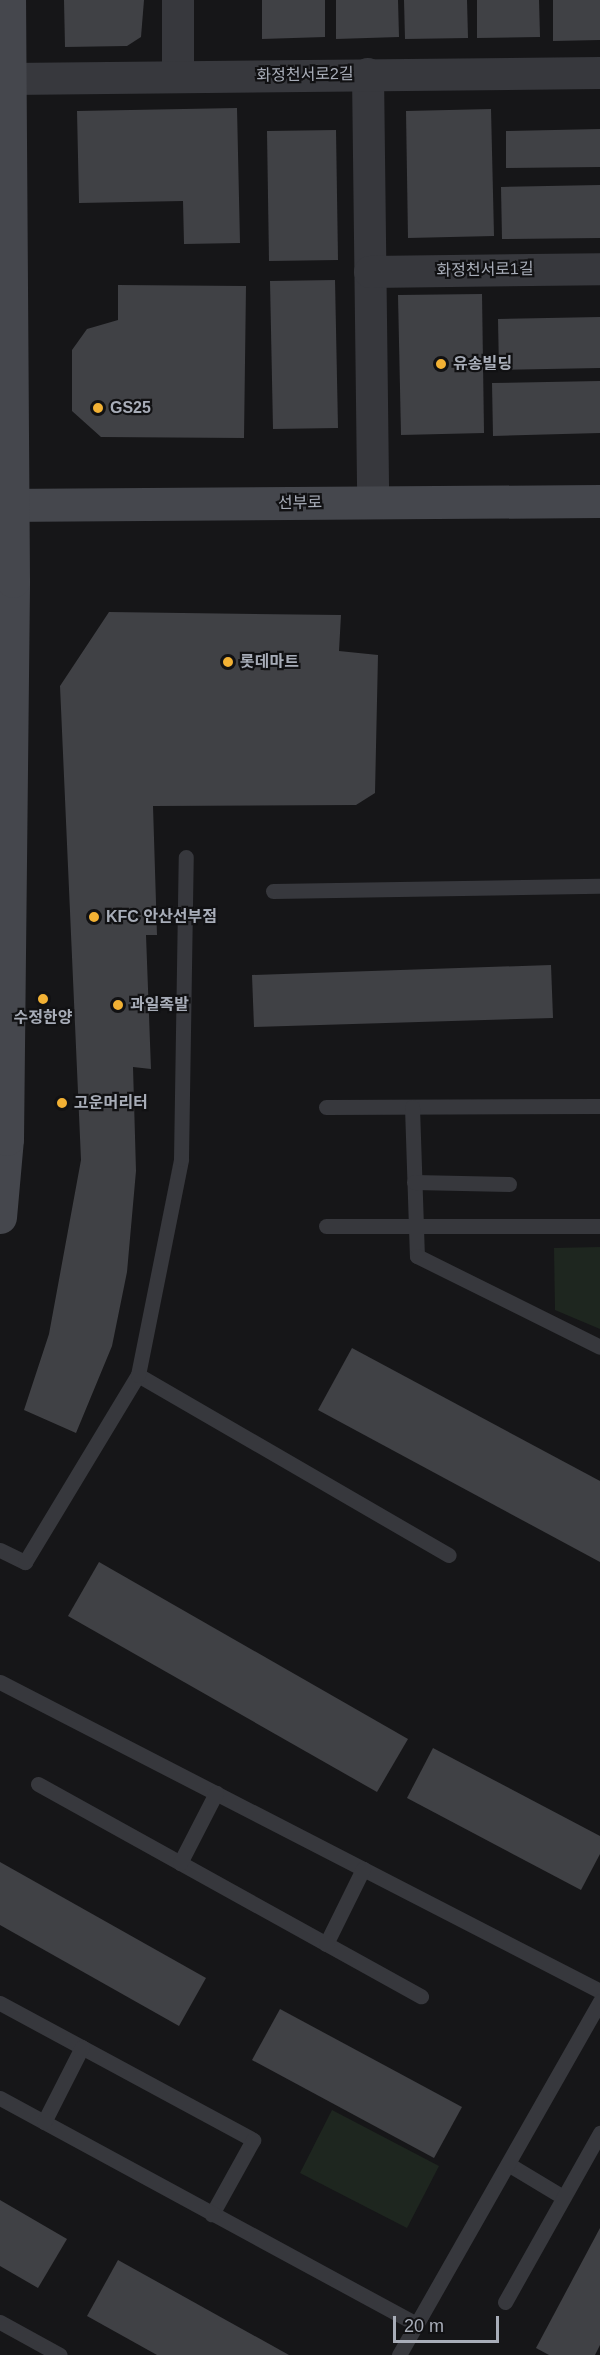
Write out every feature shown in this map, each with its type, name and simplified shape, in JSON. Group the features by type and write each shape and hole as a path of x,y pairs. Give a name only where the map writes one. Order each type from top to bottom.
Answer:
{"street":[{"path":"178,0 178,76"},
{"path":"0,1217 7,1139 6,505 10,79 6,9"},
{"name":"화정천서로2길","path":"10,79 600,73"},
{"path":"368,74 373,502"},
{"name":"화정천서로1길","path":"370,272 600,269"},
{"name":"선부로","path":"6,505 600,501"}],"lane":[{"path":"0,1550 26,1562 138,1375 181,1159 186,857"},
{"path":"273,891 600,886"},
{"path":"326,1107 600,1106"},
{"path":"412,1107 417,1256 600,1347"},
{"path":"414,1182 509,1184"},
{"path":"326,1226 600,1226"},
{"path":"138,1375 449,1555"},
{"path":"0,1682 600,1991"},
{"path":"38,1784 420,1996"},
{"path":"180,1863 216,1793"},
{"path":"326,1944 363,1869"},
{"path":"404,2353 417,2324 600,2001"},
{"path":"0,2003 253,2140 212,2214"},
{"path":"44,2122 82,2047"},
{"path":"0,2098 417,2324"},
{"path":"505,2302 600,2133"},
{"path":"508,2164 563,2197"},
{"path":"0,2322 60,2355"}],"shaded area":[{"path":"600,1247 600,1329 555,1310 554,1248"},
{"path":"332,2110 439,2166 407,2228 300,2173"}],"building":[{"path":"64,0 144,0 141,37 127,46 65,47"},
{"path":"262,0 325,0 325,37 262,39"},
{"path":"336,0 398,0 399,37 336,39"},
{"path":"404,0 467,0 468,38 405,39"},
{"path":"477,0 539,0 540,37 477,38"},
{"path":"553,0 600,0 600,40 553,41"},
{"path":"237,108 240,243 184,244 183,201 79,203 77,111"},
{"path":"491,109 494,236 408,238 406,111"},
{"path":"600,129 600,167 506,168 506,131"},
{"path":"336,130 338,260 269,261 267,131"},
{"path":"600,185 600,238 502,239 501,187"},
{"path":"335,280 338,428 273,429 270,281"},
{"path":"118,285 246,286 244,438 101,437 72,411 72,350 87,329 118,320"},
{"name":"유송빌딩","path":"482,294 484,433 401,435 398,295"},
{"path":"600,317 600,368 499,370 498,319"},
{"path":"600,381 600,433 493,436 492,383"},
{"path":"109,612 341,615 339,651 378,655 375,793 356,805 153,806 157,935 146,935 151,1069 133,1067 136,1171 127,1272 112,1346 76,1433 24,1410 49,1334 81,1160 60,686"},
{"path":"551,965 553,1018 254,1027 252,975"},
{"path":"352,1348 600,1481 600,1562 318,1410"},
{"path":"99,1562 408,1739 377,1792 68,1616"},
{"path":"433,1748 600,1836 600,1854 581,1890 407,1798"},
{"path":"0,1862 206,1978 179,2026 0,1925"},
{"path":"280,2009 462,2107 434,2158 252,2060"},
{"path":"0,2200 67,2239 38,2288 0,2266"},
{"path":"600,2228 600,2345 595,2355 549,2355 536,2348"},
{"path":"118,2260 289,2355 157,2355 87,2316"}],"place":[{"name":"유송빌딩","path":"441,364"},
{"name":"GS25","path":"98,408"},
{"name":"롯데마트","path":"228,662"},
{"name":"KFC 안산선부점","path":"94,917"},
{"name":"수정한양","path":"43,999"},
{"name":"과일족발","path":"118,1005"},
{"name":"고운머리터","path":"62,1103"}]}
